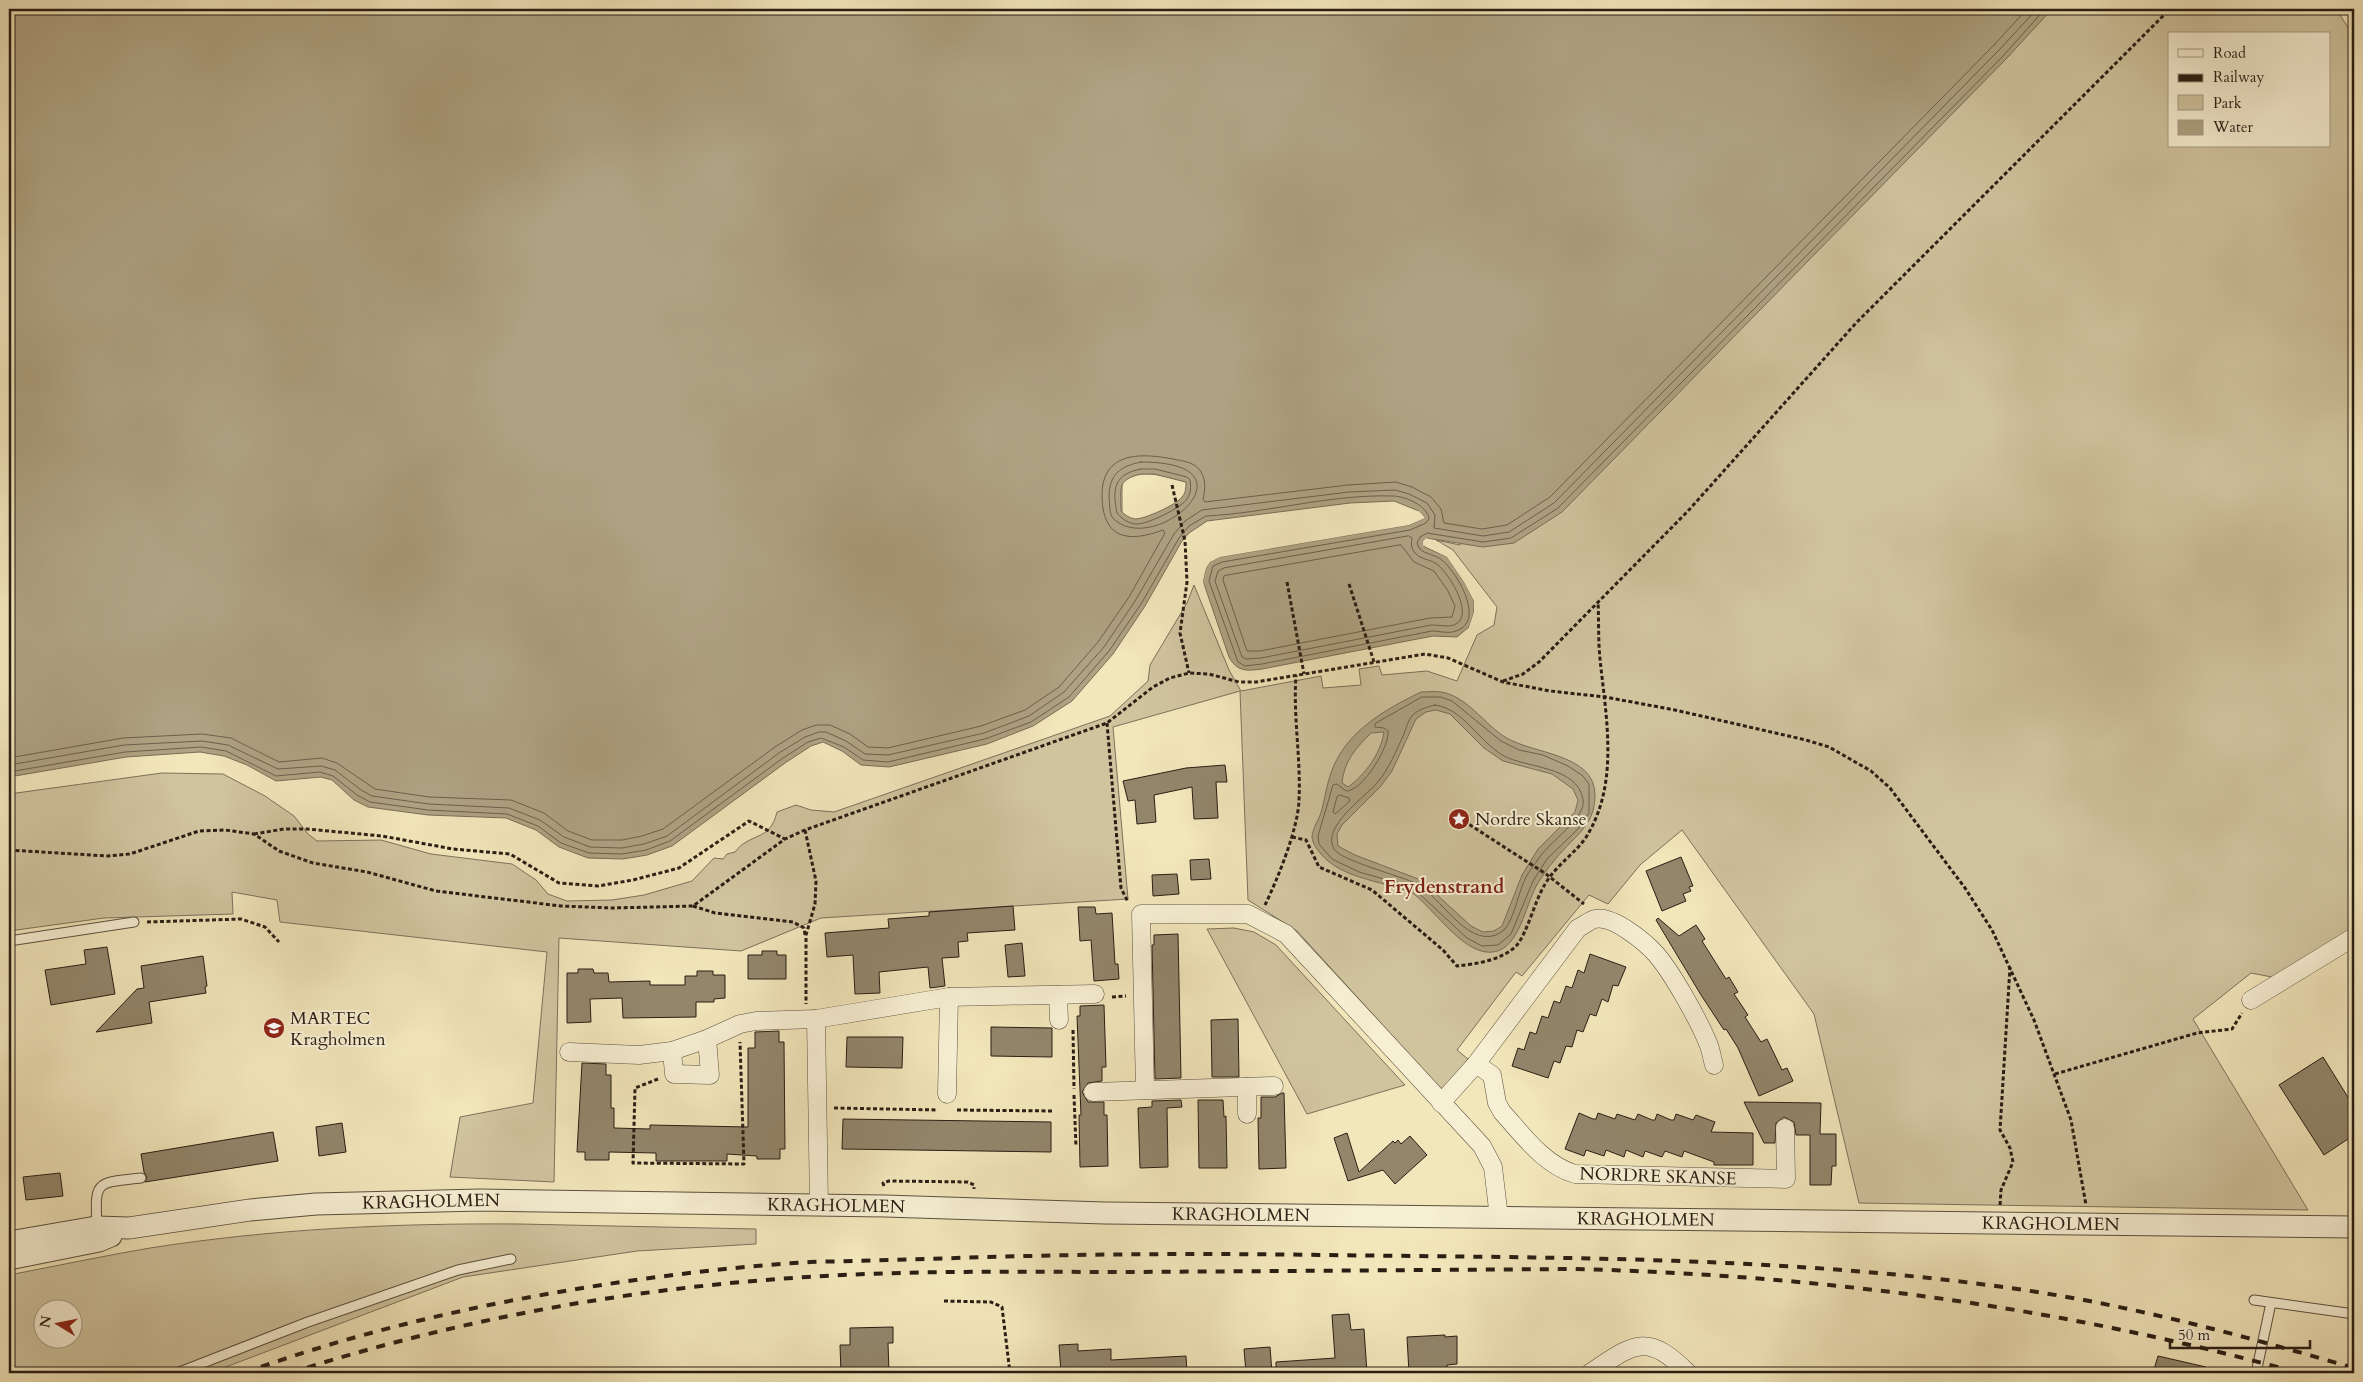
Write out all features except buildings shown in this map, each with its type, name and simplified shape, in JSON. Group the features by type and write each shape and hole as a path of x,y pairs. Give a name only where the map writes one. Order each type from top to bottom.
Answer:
{"street":[{"path":"1145,1090 1141,914 1248,914 1286,934 1482,1146 1493,1167 1499,1218"},
{"path":"1441,1103 1476,1064 1578,928 1595,919 1608,920 1624,927 1656,954 1670,974 1709,1044 1714,1066"},
{"path":"2251,1000 2354,937"},
{"path":"569,1052 640,1055 672,1051 707,1039 740,1024 756,1021 816,1019 949,997 1095,994"},
{"path":"1058,995 1059,1020"},
{"path":"947,1094 949,997"},
{"path":"816,1019 819,1206"},
{"path":"672,1051 674,1074 710,1075 707,1039"},
{"name":"NORDRE SKANSE","path":"1476,1064 1492,1075 1497,1103 1502,1112 1550,1163 1561,1170 1575,1174 1786,1179 1785,1128"},
{"path":"1093,1092 1274,1086"},
{"path":"1247,1087 1248,1114"},
{"name":"KRAGHOLMEN","path":"9,1259 98,1234 259,1209 374,1202 480,1200 884,1206 1105,1213 2354,1227"},
{"name":"KRAGHOLMEN","path":"9,1242 98,1234"},
{"path":"1590,1373 1628,1349 1653,1346 1670,1354 1688,1373"}],"lane":[{"path":"9,941 134,922"},
{"path":"98,1234 96,1192 100,1186 107,1182 141,1178"},
{"path":"178,1373 308,1322 458,1270 511,1259"},
{"path":"2254,1300 2354,1314"},
{"path":"2256,1373 2270,1303"}],"path":[{"path":"1503,682 1524,674 1539,662 1688,511 1856,323 2170,9"},
{"path":"1172,484 1185,541 1187,582 1180,633 1189,673"},
{"path":"1287,582 1304,674"},
{"path":"1349,584 1374,662"},
{"path":"1292,837 1306,840 1319,867 1372,890 1443,950 1457,966 1505,955 1518,944 1548,875 1588,836 1602,804 1608,770 1598,602"},
{"path":"693,906 784,839 1107,723 1153,687 1170,678 1189,673 1209,674 1239,682 1256,682 1425,654 1440,657 1460,662 1503,682 1550,691 1605,697 1675,710 1806,740 1836,751 1871,771 1890,788 1965,888 1992,930 2010,965 2055,1074 2074,1132 2086,1209"},
{"path":"1258,918 1298,818 1300,800 1295,699 1296,674"},
{"path":"1107,723 1120,888 1125,899 1141,914"},
{"path":"1453,814 1548,875 1581,899 1595,919"},
{"path":"9,850 107,856 130,854 199,831 225,830 254,834 284,829 307,829 382,836 453,849 510,854 558,883 598,886 633,880 679,868 750,822 784,839"},
{"path":"805,830 816,881 815,904 806,935"},
{"path":"254,834 279,851 313,863 367,872 436,891 561,906 612,908 693,906 715,913 793,922 804,928 806,935 806,1010 816,1019"},
{"path":"134,922 241,920 265,927 279,942"},
{"path":"1998,1223 2001,1190 2013,1162 2010,1148 2000,1130 2010,965"},
{"path":"1095,994 1099,997 1142,995"},
{"path":"2055,1074 2197,1033 2232,1029 2251,1000"},
{"path":"674,1074 635,1088 633,1163 744,1164 740,1024"},
{"path":"889,1181 968,1182 974,1185 975,1192"},
{"path":"944,1301 991,1302 1002,1307 1010,1373"}],"green space":[{"path":"524,9 2337,10 2354,37 2354,928 2277,978 2251,973 2193,1019 2308,1210 1859,1203 1814,1014 1682,830 1640,865 1608,904 1589,895 1522,976 1516,972 1457,1050 1468,1059 1446,1088 1441,1089 1297,931 1248,900 1240,691 1113,727 1128,899 821,918 741,951 559,938 554,1182 450,1177 460,1117 533,1103 547,952 280,922 277,900 232,892 233,914 104,918 9,931 9,794 162,773 223,774 265,796 294,816 308,834 317,841 381,840 431,854 512,864 536,880 548,894 567,901 612,900 644,895 692,881 714,858 723,859 727,854 735,852 747,842 765,833 774,822 777,812 796,805 811,810 834,812 1110,716 1148,681 1150,665 1187,603 1194,585 1229,670 1241,691 1321,676 1323,688 1361,685 1359,669 1379,666 1382,675 1427,671 1457,681 1477,635 1494,625 1497,607 1453,550 1436,540 1460,545 1471,504 1186,482 1153,474 1136,475 1122,483 1122,521"},
{"path":"1234,928 1254,932 1276,945 1405,1085 1307,1114 1207,929"},
{"path":"519,1224 756,1229 756,1244 637,1251 463,1277 210,1373 9,1373 9,1275 196,1241 334,1228"}],"water":[{"path":"9,9 2052,9 2007,58 1562,512 1514,543 1483,547 1426,538 1423,541 1425,547 1447,557 1474,601 1474,612 1469,627 1457,637 1433,636 1257,670 1239,668 1232,662 1203,581 1206,568 1210,562 1220,557 1409,525 1425,518 1419,511 1394,501 1350,503 1207,521 1189,533 1182,541 1145,606 1113,654 1072,701 1033,726 987,744 889,767 861,765 842,751 823,742 811,746 672,846 647,855 623,859 588,858 559,847 536,830 506,818 428,815 368,807 354,800 332,780 321,777 276,781 247,765 224,756 200,752 126,757 9,777","holes":["1154,474 1186,482 1186,490 1174,504 1153,514 1135,519 1127,516 1121,511 1122,486 1127,479 1133,476"]},
{"path":"1421,692 1439,692 1459,699 1505,737 1516,743 1573,763 1585,771 1592,781 1595,802 1589,821 1542,877 1534,890 1523,919 1513,938 1500,950 1488,952 1476,949 1452,932 1411,892 1344,871 1328,861 1313,841 1312,836 1337,758 1356,734 1367,724 1393,706","holes":["1436,710 1450,714 1484,748 1503,761 1552,774 1573,789 1578,800 1575,812 1538,849 1522,875 1502,926 1494,931 1483,932 1471,926 1421,880 1355,855 1338,846 1337,834 1342,825 1380,787 1392,771 1416,719 1426,712","1384,732 1380,748 1366,770 1348,787 1342,783 1345,768 1356,750 1371,733"]}],"pier":[{"path":"1419,511 1425,518 1409,525 1220,557 1210,562 1206,568 1203,581 1206,595 1201,581 1204,567 1208,560 1219,555 1408,523 1421,517 1414,512"},
{"path":"1426,538 1443,544 1427,541 1425,543 1448,555 1466,580 1476,600 1477,613 1471,629 1469,627 1474,612 1474,601 1447,557 1423,545 1423,541"}],"railway":[{"path":"244,1373 378,1331 469,1309 658,1277 810,1262 1176,1254 1583,1258 1754,1264 1925,1278 2010,1288 2140,1312 2226,1332 2354,1368"},
{"path":"290,1373 353,1354 481,1322 610,1298 741,1282 929,1272 1575,1269 1667,1272 1758,1278 1940,1298 2121,1330 2299,1373"}],"place":[{"name":"Nordre Skanse","path":"1459,819"},
{"name":"MARTEC Kragholmen","path":"274,1028"}],"district":[{"name":"Frydenstrand","path":"1444,886"}]}
